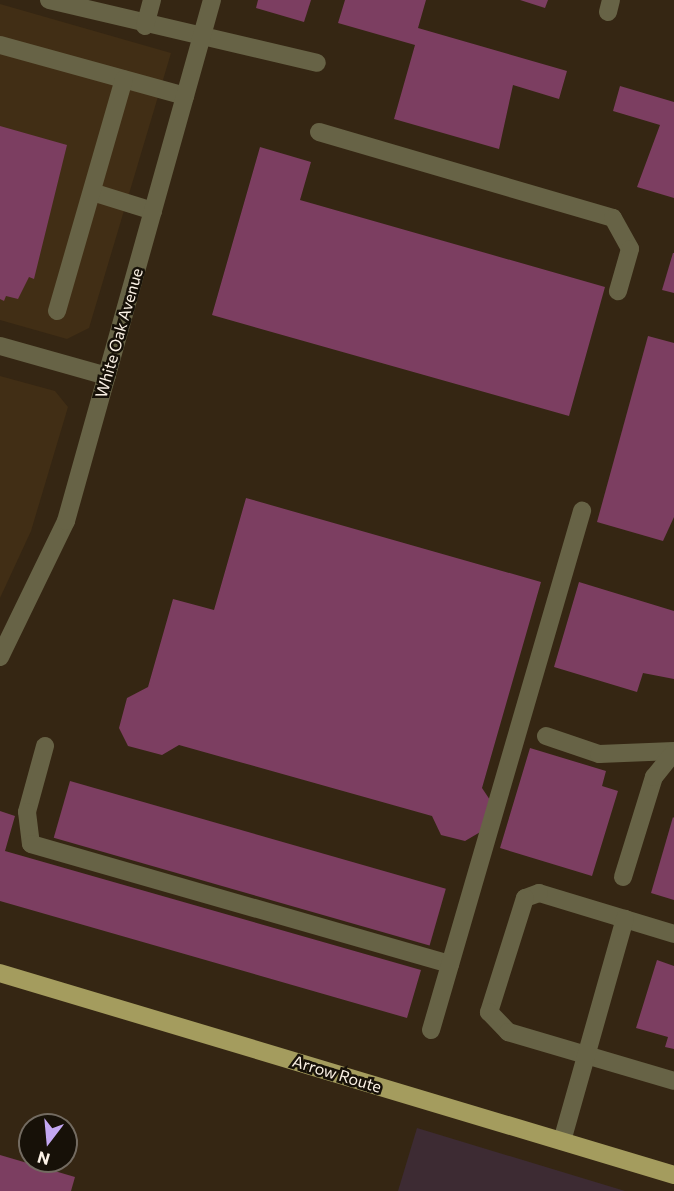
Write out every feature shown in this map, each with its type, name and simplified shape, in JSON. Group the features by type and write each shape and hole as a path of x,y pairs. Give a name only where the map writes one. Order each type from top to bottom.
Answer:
{"main road":[{"name":"Arrow Route","path":"0,973 674,1175"}],"street":[{"path":"49,0 145,26 203,33 318,63"},
{"path":"145,26 152,0"},
{"name":"White Oak Avenue","path":"0,657 66,521 212,0"},
{"path":"0,45 185,96"},
{"path":"57,311 124,79"},
{"path":"319,132 613,218 630,249 618,291"},
{"path":"92,192 153,211"},
{"path":"0,346 107,376"},
{"path":"431,1030 491,839 582,512"},
{"path":"546,736 599,754 674,751"},
{"path":"45,746 27,812 31,844 450,964"},
{"path":"623,877 654,777 674,751"},
{"path":"674,934 539,893 525,898 517,910 489,1012 508,1032 674,1081"},
{"path":"562,1142 625,919"}],"shaded area":[{"path":"0,4 171,53 89,328 67,339 0,320"},
{"path":"0,376 55,391 68,407 31,531 0,598"},
{"path":"417,1128 625,1191 398,1191"}],"building":[{"path":"258,0 311,0 304,22 256,8"},
{"path":"345,0 426,0 418,28 567,71 559,99 513,85 499,149 394,119 415,45 338,23"},
{"path":"520,0 548,0 545,8"},
{"path":"620,86 674,102 674,198 637,187 660,125 613,111"},
{"path":"0,126 67,145 34,279 29,277 18,299 6,296 4,301 0,299"},
{"path":"260,147 311,162 300,200 605,287 569,416 212,315"},
{"path":"674,253 674,293 662,290"},
{"path":"648,336 674,343 674,517 663,541 597,522"},
{"path":"246,498 541,582 482,788 490,800 482,831 465,841 441,835 432,816 179,745 162,755 128,746 119,728 127,698 148,687 173,599 214,610"},
{"path":"579,582 674,611 674,679 643,673 637,692 554,667"},
{"path":"530,748 606,771 602,786 618,791 592,876 500,848"},
{"path":"70,781 446,889 430,945 54,838"},
{"path":"0,811 15,816 5,851 421,970 407,1018 0,901"},
{"path":"674,818 674,900 651,893"},
{"path":"657,960 674,966 674,1049 665,1047 668,1037 636,1028"},
{"path":"0,1155 18,1160 18,1173 61,1173 75,1177 71,1191 0,1191"}]}
